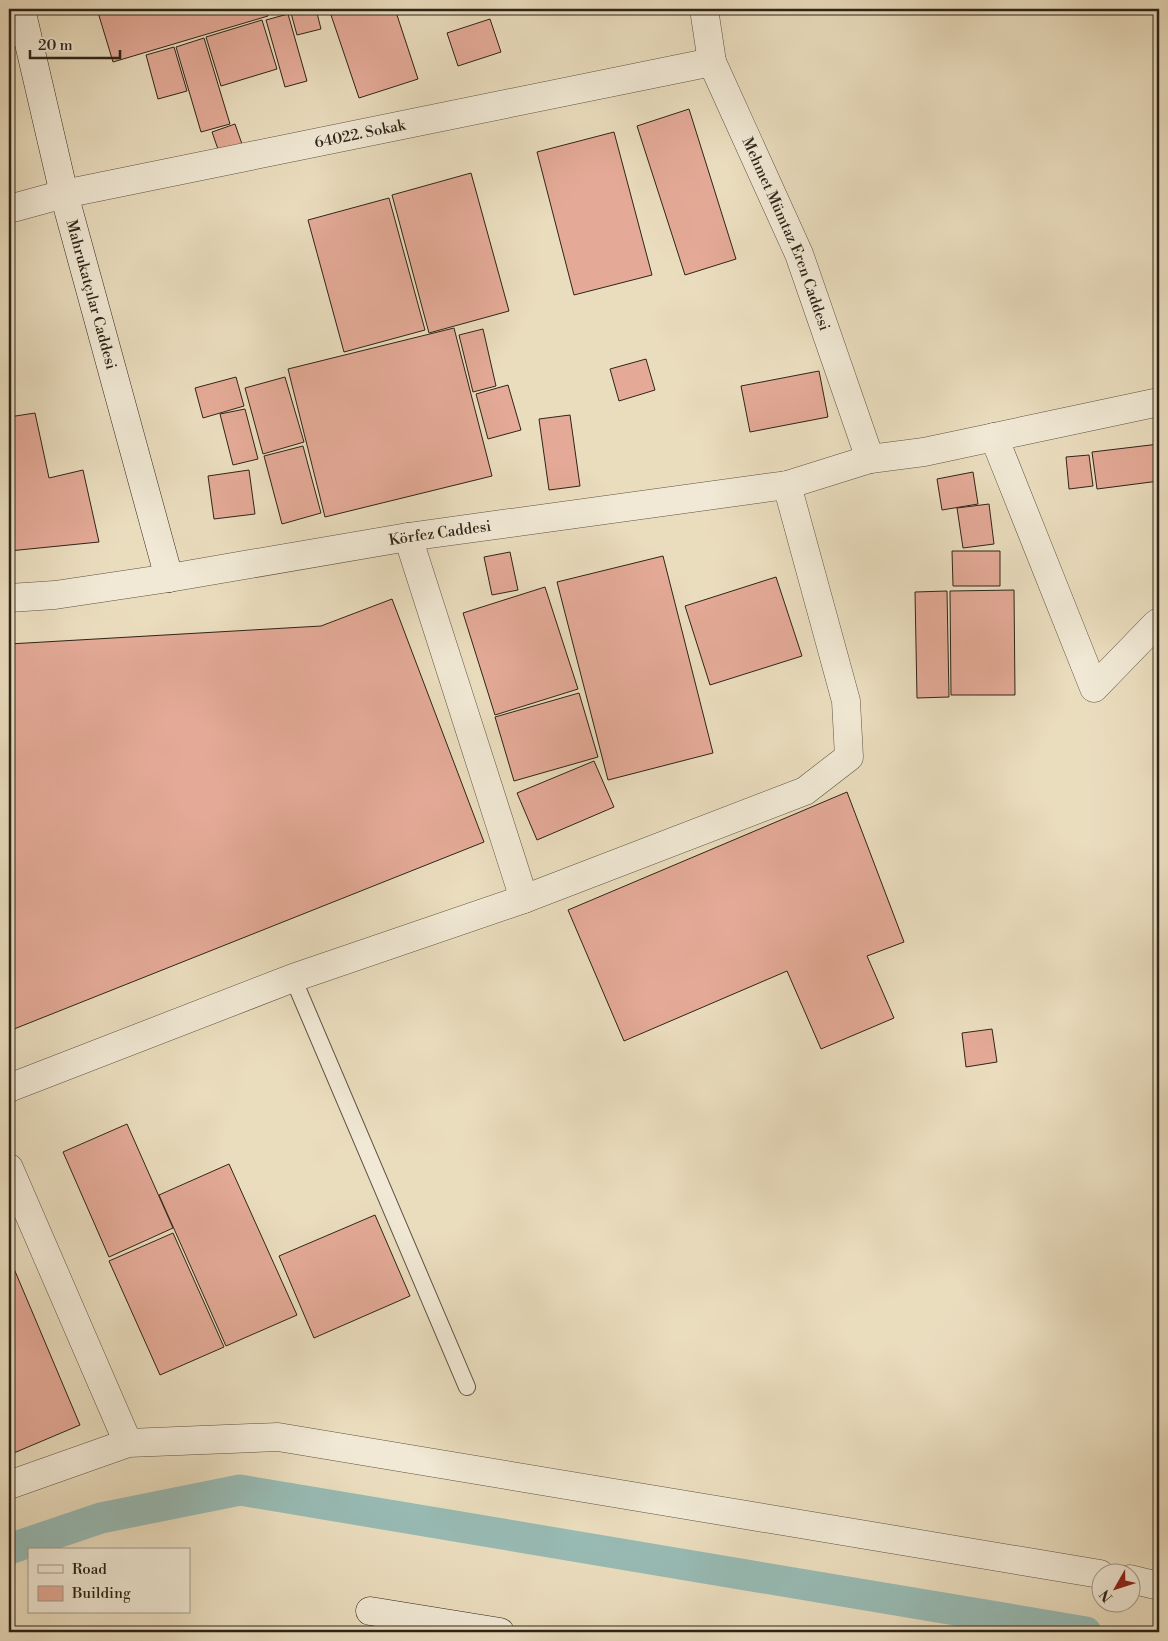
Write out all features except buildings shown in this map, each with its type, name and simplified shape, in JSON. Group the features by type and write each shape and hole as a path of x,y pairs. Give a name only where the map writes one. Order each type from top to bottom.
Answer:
{"street":[{"name":"Mahrukatçılar Caddesi","path":"21,9 64,194 170,578"},
{"name":"Mehmet Mümtaz Eren Caddesi","path":"704,9 712,62 799,254 870,459"},
{"name":"64022. Sokak","path":"9,209 64,194 712,62"},
{"name":"Körfez Caddesi","path":"9,598 55,595 170,578 408,537 787,485 870,459 924,452 1159,402"},
{"path":"994,437 1094,688 1159,622"},
{"path":"9,1088 293,978 524,899 804,791 849,757 846,701 787,485"},
{"path":"408,537 524,899"},
{"path":"9,1168 128,1443"},
{"path":"9,1485 128,1443 278,1437 1090,1572"},
{"path":"1140,1581 1159,1586"},
{"path":"380,1632 370,1611 500,1632"}],"lane":[{"path":"293,978 467,1387"}],"waterway":[{"path":"9,1549 101,1518 240,1490 1086,1632"}]}
